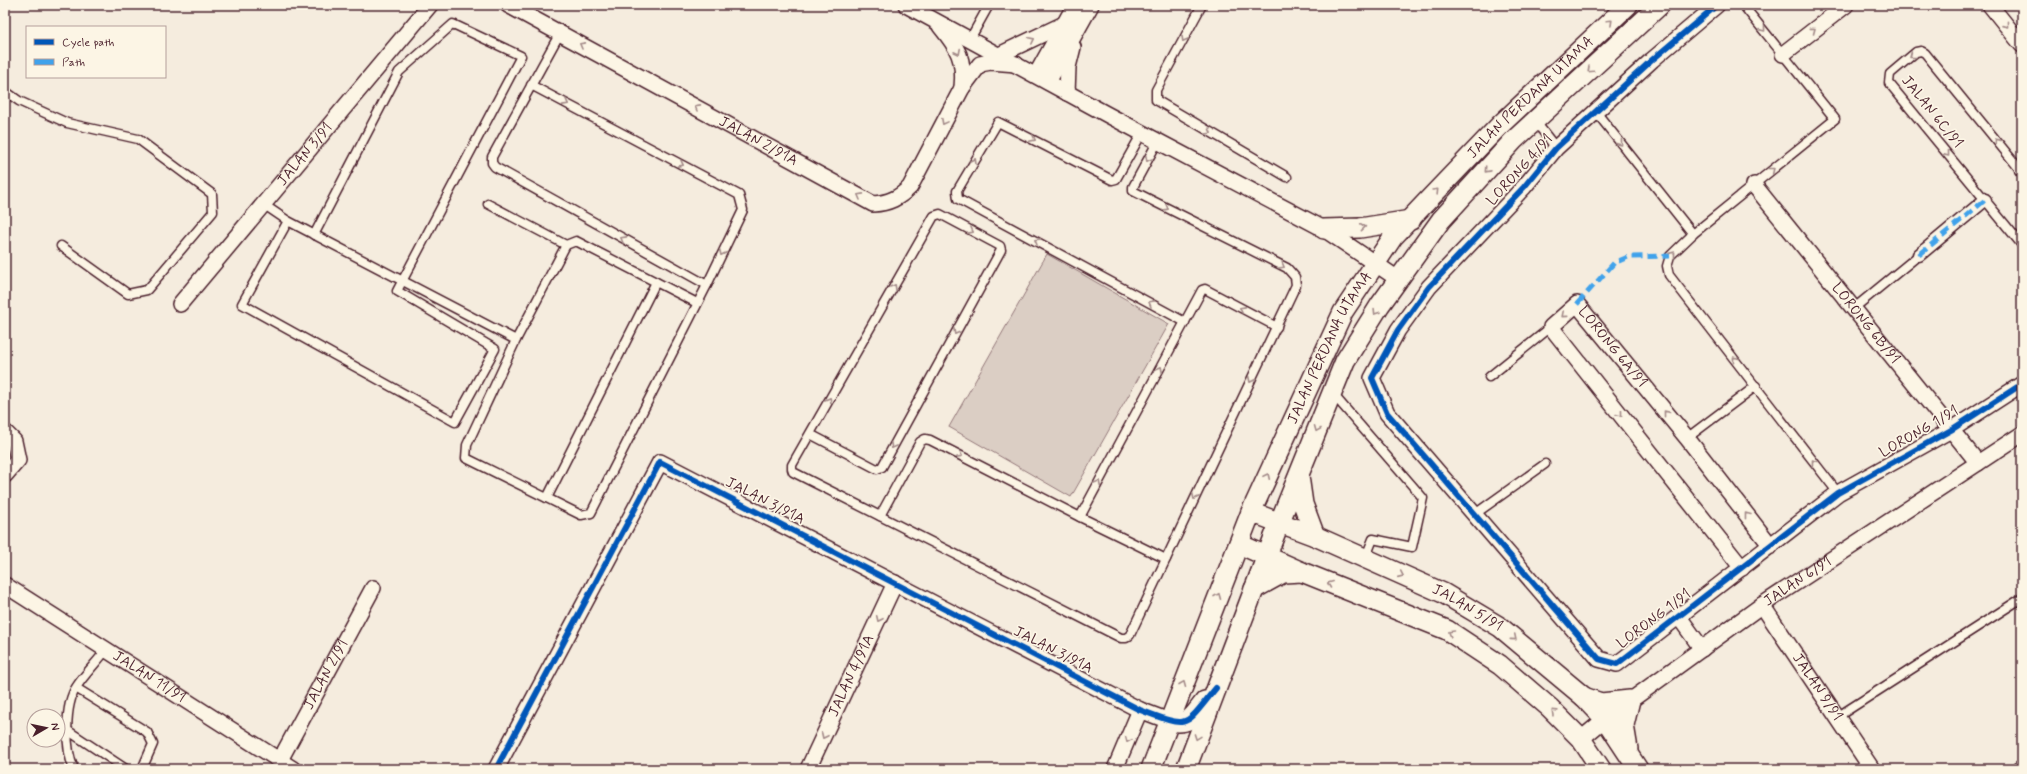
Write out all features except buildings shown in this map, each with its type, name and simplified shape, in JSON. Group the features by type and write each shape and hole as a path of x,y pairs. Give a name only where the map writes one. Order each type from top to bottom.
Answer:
{"street":[{"name":"JALAN 3/91","path":"180,304 430,5"},
{"name":"JALAN 2/91A","path":"508,5 873,204 885,203 901,196 910,187 962,88 980,64 991,62 1016,64"},
{"path":"906,5 1324,230 1398,279"},
{"path":"1067,93 1070,27 1075,5"},
{"path":"1042,78 1070,27 1092,5"},
{"name":"JALAN PERDANA UTAMA","path":"1267,556 1345,361 1398,279 1441,220 1513,141 1660,5"},
{"name":"LORONG 4/91","path":"1372,378 1398,330 1428,287 1524,187 1556,148 1652,60 1717,5"},
{"path":"1782,54 1846,5"},
{"path":"1990,5 2022,44"},
{"name":"JALAN PERDANA UTAMA","path":"1151,769 1251,512 1343,312 1393,237 1411,220 1500,125 1627,6"},
{"name":"JALAN 2/91A","path":"937,22 960,54 964,70 962,88"},
{"path":"999,54 1070,27"},
{"name":"LORONG 6B/91","path":"1754,185 1978,463"},
{"path":"1919,255 1985,200"},
{"path":"1324,230 1360,228 1411,220"},
{"name":"LORONG 6A/91","path":"1551,327 1577,304 1687,438 1771,546"},
{"path":"1551,327 1742,568"},
{"name":"LORONG 1/91","path":"1372,378 1387,413 1599,659 1617,664 1838,493 1951,430 2022,384"},
{"path":"5,432 14,441 18,460 5,475"},
{"name":"JALAN 6/91","path":"1581,739 1630,700 1762,605 2022,434"},
{"name":"JALAN 3/91A","path":"496,769 660,462 1140,710 1169,721"},
{"path":"1299,473 1303,504 1315,536"},
{"name":"JALAN 5/91","path":"1251,512 1280,521 1443,593 1500,627 1584,697 1605,719 1633,762"},
{"name":"JALAN 5/91","path":"1239,544 1302,572 1447,630 1500,665 1550,708 1581,739 1601,769"},
{"path":"1186,769 1267,556"},
{"path":"1254,589 1283,573 1302,572"},
{"name":"JALAN 4/91A","path":"808,769 895,583"},
{"name":"JALAN 11/91","path":"5,585 294,769"},
{"name":"JALAN 2/91","path":"280,760 373,588"},
{"name":"JALAN 9/91","path":"1762,605 1872,769"},
{"path":"1679,617 1702,649"},
{"path":"1169,721 1181,723 1190,720 1216,688"},
{"path":"1584,697 1601,703 1630,700 1624,725 1633,762"},
{"path":"1115,769 1140,710"}],"lane":[{"path":"970,39 989,5"},
{"path":"1202,5 1156,90 1156,100 1286,177"},
{"path":"1743,5 1835,119 1693,234 1670,256 1667,266 1669,275 1838,493"},
{"path":"288,221 242,304 455,422 495,349 398,291 521,56 453,24 399,72 314,235"},
{"path":"560,33 492,157 492,163 495,168 707,285"},
{"name":"JALAN 6C/91","path":"2022,170 1926,53 1921,51 1916,52 1890,74 1889,83 2022,246"},
{"path":"531,85 739,195 743,210 698,303 591,513 581,515 466,458 467,445 516,340 566,245 576,241 698,303"},
{"path":"5,91 19,101 67,123 138,139 212,194 213,212 147,290 128,294 61,246"},
{"path":"1596,112 1693,234"},
{"path":"1535,121 1556,148"},
{"path":"1142,133 1116,179 1112,180 998,122 957,191 957,196 958,199 1185,322"},
{"path":"810,434 877,469 882,467 1001,250 1000,246 940,214 934,216 792,465 794,472 1121,638 1126,638 1130,635 1296,285 1295,277 1287,268 1132,190 1158,141"},
{"path":"263,204 288,221 314,235 516,340"},
{"path":"488,204 566,245"},
{"path":"1853,309 1919,255"},
{"path":"547,498 656,282"},
{"path":"1080,517 1203,289 1276,327"},
{"path":"1489,377 1551,327"},
{"path":"1687,438 1756,386"},
{"path":"1332,393 1423,498 1412,547 1373,539 1365,559"},
{"path":"880,516 920,442 925,439 930,440 1080,517 1166,559"},
{"path":"1475,514 1545,464"},
{"path":"1837,717 2022,598"},
{"path":"74,769 67,730 70,706 76,688 106,650"},
{"path":"76,688 147,732 153,744 142,769"},
{"path":"67,730 126,769"}],"shaded area":[{"path":"1047,254 1169,324 1071,497 949,427"}],"marked path":[{"path":"1919,255 1985,200"},
{"path":"1577,304 1614,263 1628,257 1670,256"}],"cycle path":[{"path":"1717,5 1652,60 1556,148 1524,187 1429,287 1398,330 1372,378 1387,413 1599,659 1617,664 1838,493 1951,430 2022,384"},
{"path":"496,769 660,462 1140,710 1169,720 1178,722 1185,721 1191,718 1216,688"}]}
